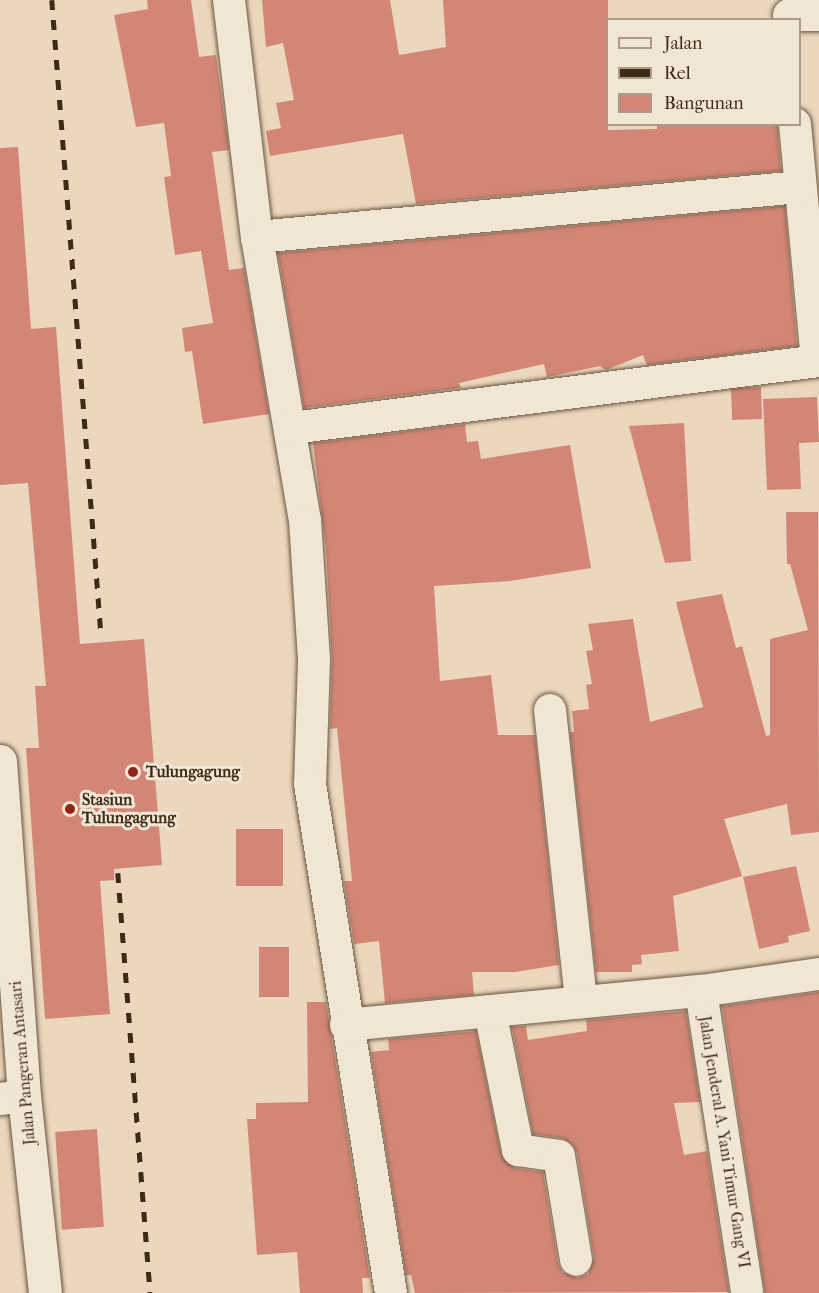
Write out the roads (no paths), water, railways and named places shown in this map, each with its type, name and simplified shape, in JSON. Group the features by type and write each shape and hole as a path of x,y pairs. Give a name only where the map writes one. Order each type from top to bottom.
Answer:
{"main road":[{"name":"Jalan Pangeran Antasari","path":"0,761 12,1097 45,1293"}],"street":[{"path":"230,0 257,237 292,428 305,520 314,659 310,784 346,1025 391,1293"},
{"path":"292,428 818,361 795,126"},
{"path":"257,237 800,187"},
{"path":"550,711 581,1002"},
{"path":"346,1025 701,990 819,974"},
{"name":"Jalan Jenderal A. Yani Timur Gang VI","path":"701,990 747,1293"},
{"path":"490,1011 518,1150 559,1156 576,1260"}],"railway":[{"path":"52,0 101,633"},
{"path":"118,873 150,1293"}],"place":[{"name":"Tulungagung","path":"133,772"},
{"name":"Stasiun Tulungagung","path":"70,809"}]}
